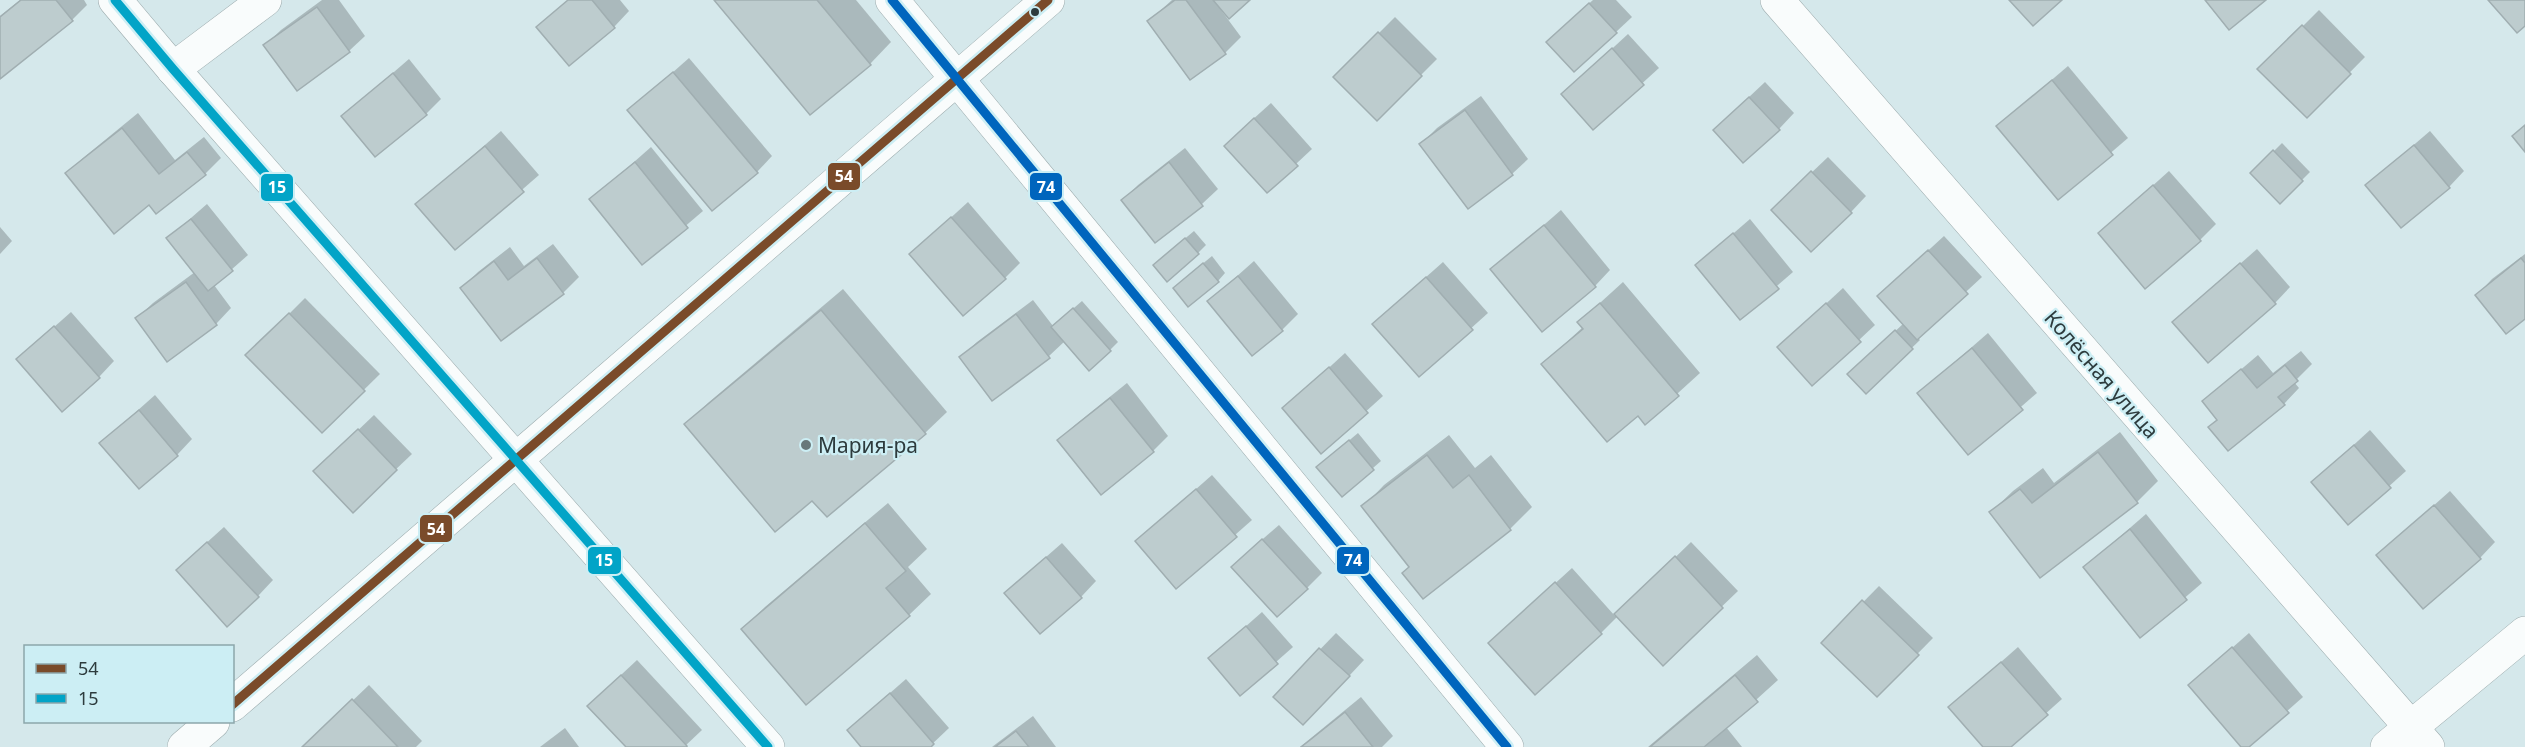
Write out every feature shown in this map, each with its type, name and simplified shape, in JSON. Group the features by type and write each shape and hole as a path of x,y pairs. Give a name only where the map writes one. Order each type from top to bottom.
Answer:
{"street":[{"path":"115,0 768,747"},
{"path":"173,69 265,0"},
{"path":"892,0 1507,747"},
{"path":"234,703 1047,0"},
{"name":"Колёсная улица","path":"1777,0 2408,740"},
{"path":"2408,740 2525,633"},
{"path":"184,747 212,723"}],"building":[{"path":"21,0 56,0 73,21 0,79 0,17"},
{"path":"568,0 592,0 615,28 569,66 536,27"},
{"path":"714,0 817,0 871,65 810,115"},
{"path":"1175,0 1186,0 1226,54 1190,80 1147,21"},
{"path":"1213,0 1250,0 1229,19"},
{"path":"2009,0 2062,0 2033,26"},
{"path":"2205,0 2266,0 2229,30"},
{"path":"2488,0 2525,0 2525,26 2517,33"},
{"path":"1589,3 1617,33 1574,72 1546,42"},
{"path":"317,7 350,52 297,91 263,45"},
{"path":"2302,25 2351,74 2307,118 2257,69"},
{"path":"1378,32 1422,76 1377,121 1333,77"},
{"path":"1612,48 1644,85 1593,130 1561,94"},
{"path":"673,72 758,173 712,211 627,110"},
{"path":"393,73 427,115 375,157 341,116"},
{"path":"2052,80 2113,155 2058,200 1996,126"},
{"path":"1749,97 1780,130 1743,163 1713,130"},
{"path":"1465,110 1513,175 1468,209 1419,144"},
{"path":"1254,118 1298,166 1267,193 1224,146"},
{"path":"2525,125 2525,152 2512,136"},
{"path":"122,128 159,174 187,152 206,175 156,214 149,205 114,234 65,173"},
{"path":"2414,145 2450,188 2401,228 2365,185"},
{"path":"485,146 524,192 455,250 415,204"},
{"path":"2273,150 2303,181 2280,204 2250,173"},
{"path":"635,162 688,228 642,265 589,199"},
{"path":"1169,162 1203,206 1155,243 1121,200"},
{"path":"1811,171 1852,213 1811,252 1771,210"},
{"path":"2153,185 2201,241 2145,289 2098,233"},
{"path":"951,217 1006,279 963,316 909,254"},
{"path":"191,219 233,271 208,291 166,238"},
{"path":"1544,225 1596,287 1542,332 1490,269"},
{"path":"1733,233 1779,289 1740,320 1695,265"},
{"path":"1185,238 1199,254 1167,282 1153,265"},
{"path":"1928,250 1968,294 1917,340 1877,296"},
{"path":"537,258 564,294 501,341 460,288 494,261 508,280"},
{"path":"2521,258 2525,263 2525,319 2506,334 2475,295"},
{"path":"1203,263 1219,282 1188,307 1173,288"},
{"path":"2240,263 2276,304 2208,363 2172,322"},
{"path":"1238,276 1283,331 1252,356 1207,301"},
{"path":"1426,277 1473,330 1419,377 1372,324"},
{"path":"186,282 217,325 167,362 135,318"},
{"path":"1600,303 1679,396 1645,425 1638,416 1607,442 1541,364 1583,329 1577,322"},
{"path":"1826,303 1861,342 1812,386 1777,347"},
{"path":"1073,308 1111,351 1089,371 1051,327"},
{"path":"821,310 926,434 827,517 812,501 775,532 684,424"},
{"path":"289,313 365,391 322,433 245,355"},
{"path":"1016,314 1050,358 992,401 959,357"},
{"path":"54,326 100,378 62,412 16,359"},
{"path":"1895,330 1913,349 1866,394 1847,374"},
{"path":"1972,348 2023,410 1968,455 1917,393"},
{"path":"2285,365 2298,381 2278,397 2285,405 2228,451 2208,427 2217,420 2202,401 2241,369 2257,388"},
{"path":"1329,367 1368,413 1321,454 1282,408"},
{"path":"1110,398 1154,452 1101,495 1057,440"},
{"path":"139,410 178,456 139,489 99,443"},
{"path":"358,429 397,470 353,513 313,471"},
{"path":"1349,440 1374,470 1342,497 1316,467"},
{"path":"2354,445 2391,488 2348,525 2311,482"},
{"path":"2098,452 2138,503 2040,578 1989,512 2020,489 2032,503"},
{"path":"1427,455 1453,488 1469,475 1511,530 1423,599 1402,573 1409,567 1361,506"},
{"path":"1196,489 1237,537 1176,589 1135,541"},
{"path":"2434,505 2481,559 2423,609 2376,555"},
{"path":"865,523 906,571 886,588 910,616 806,705 741,629"},
{"path":"2130,529 2187,600 2140,638 2083,567"},
{"path":"1262,539 1308,589 1277,617 1231,567"},
{"path":"207,542 259,597 227,627 176,570"},
{"path":"1675,556 1723,608 1663,666 1614,614"},
{"path":"1046,557 1082,598 1040,634 1004,593"},
{"path":"1555,582 1602,634 1535,695 1488,643"},
{"path":"1862,600 1919,655 1877,697 1821,643"},
{"path":"1246,626 1278,664 1240,696 1208,658"},
{"path":"2232,647 2289,713 2249,747 2241,747 2188,685"},
{"path":"1319,648 1350,676 1303,725 1273,697"},
{"path":"2001,662 2048,715 2011,747 1983,747 1948,707"},
{"path":"621,675 687,747 626,747 587,706"},
{"path":"1735,675 1758,702 1704,747 1650,747"},
{"path":"890,693 934,744 931,747 861,747 847,730"},
{"path":"352,699 398,747 302,747"},
{"path":"1345,712 1373,747 1301,747 1310,740"},
{"path":"1016,731 1029,747 995,747"}],"transit line":[{"name":"15","path":"115,0 768,747"},
{"name":"74","path":"892,0 1507,747"},
{"name":"54","path":"234,703 1048,0"}],"place":[{"name":"Мария-ра","path":"806,445"}]}
